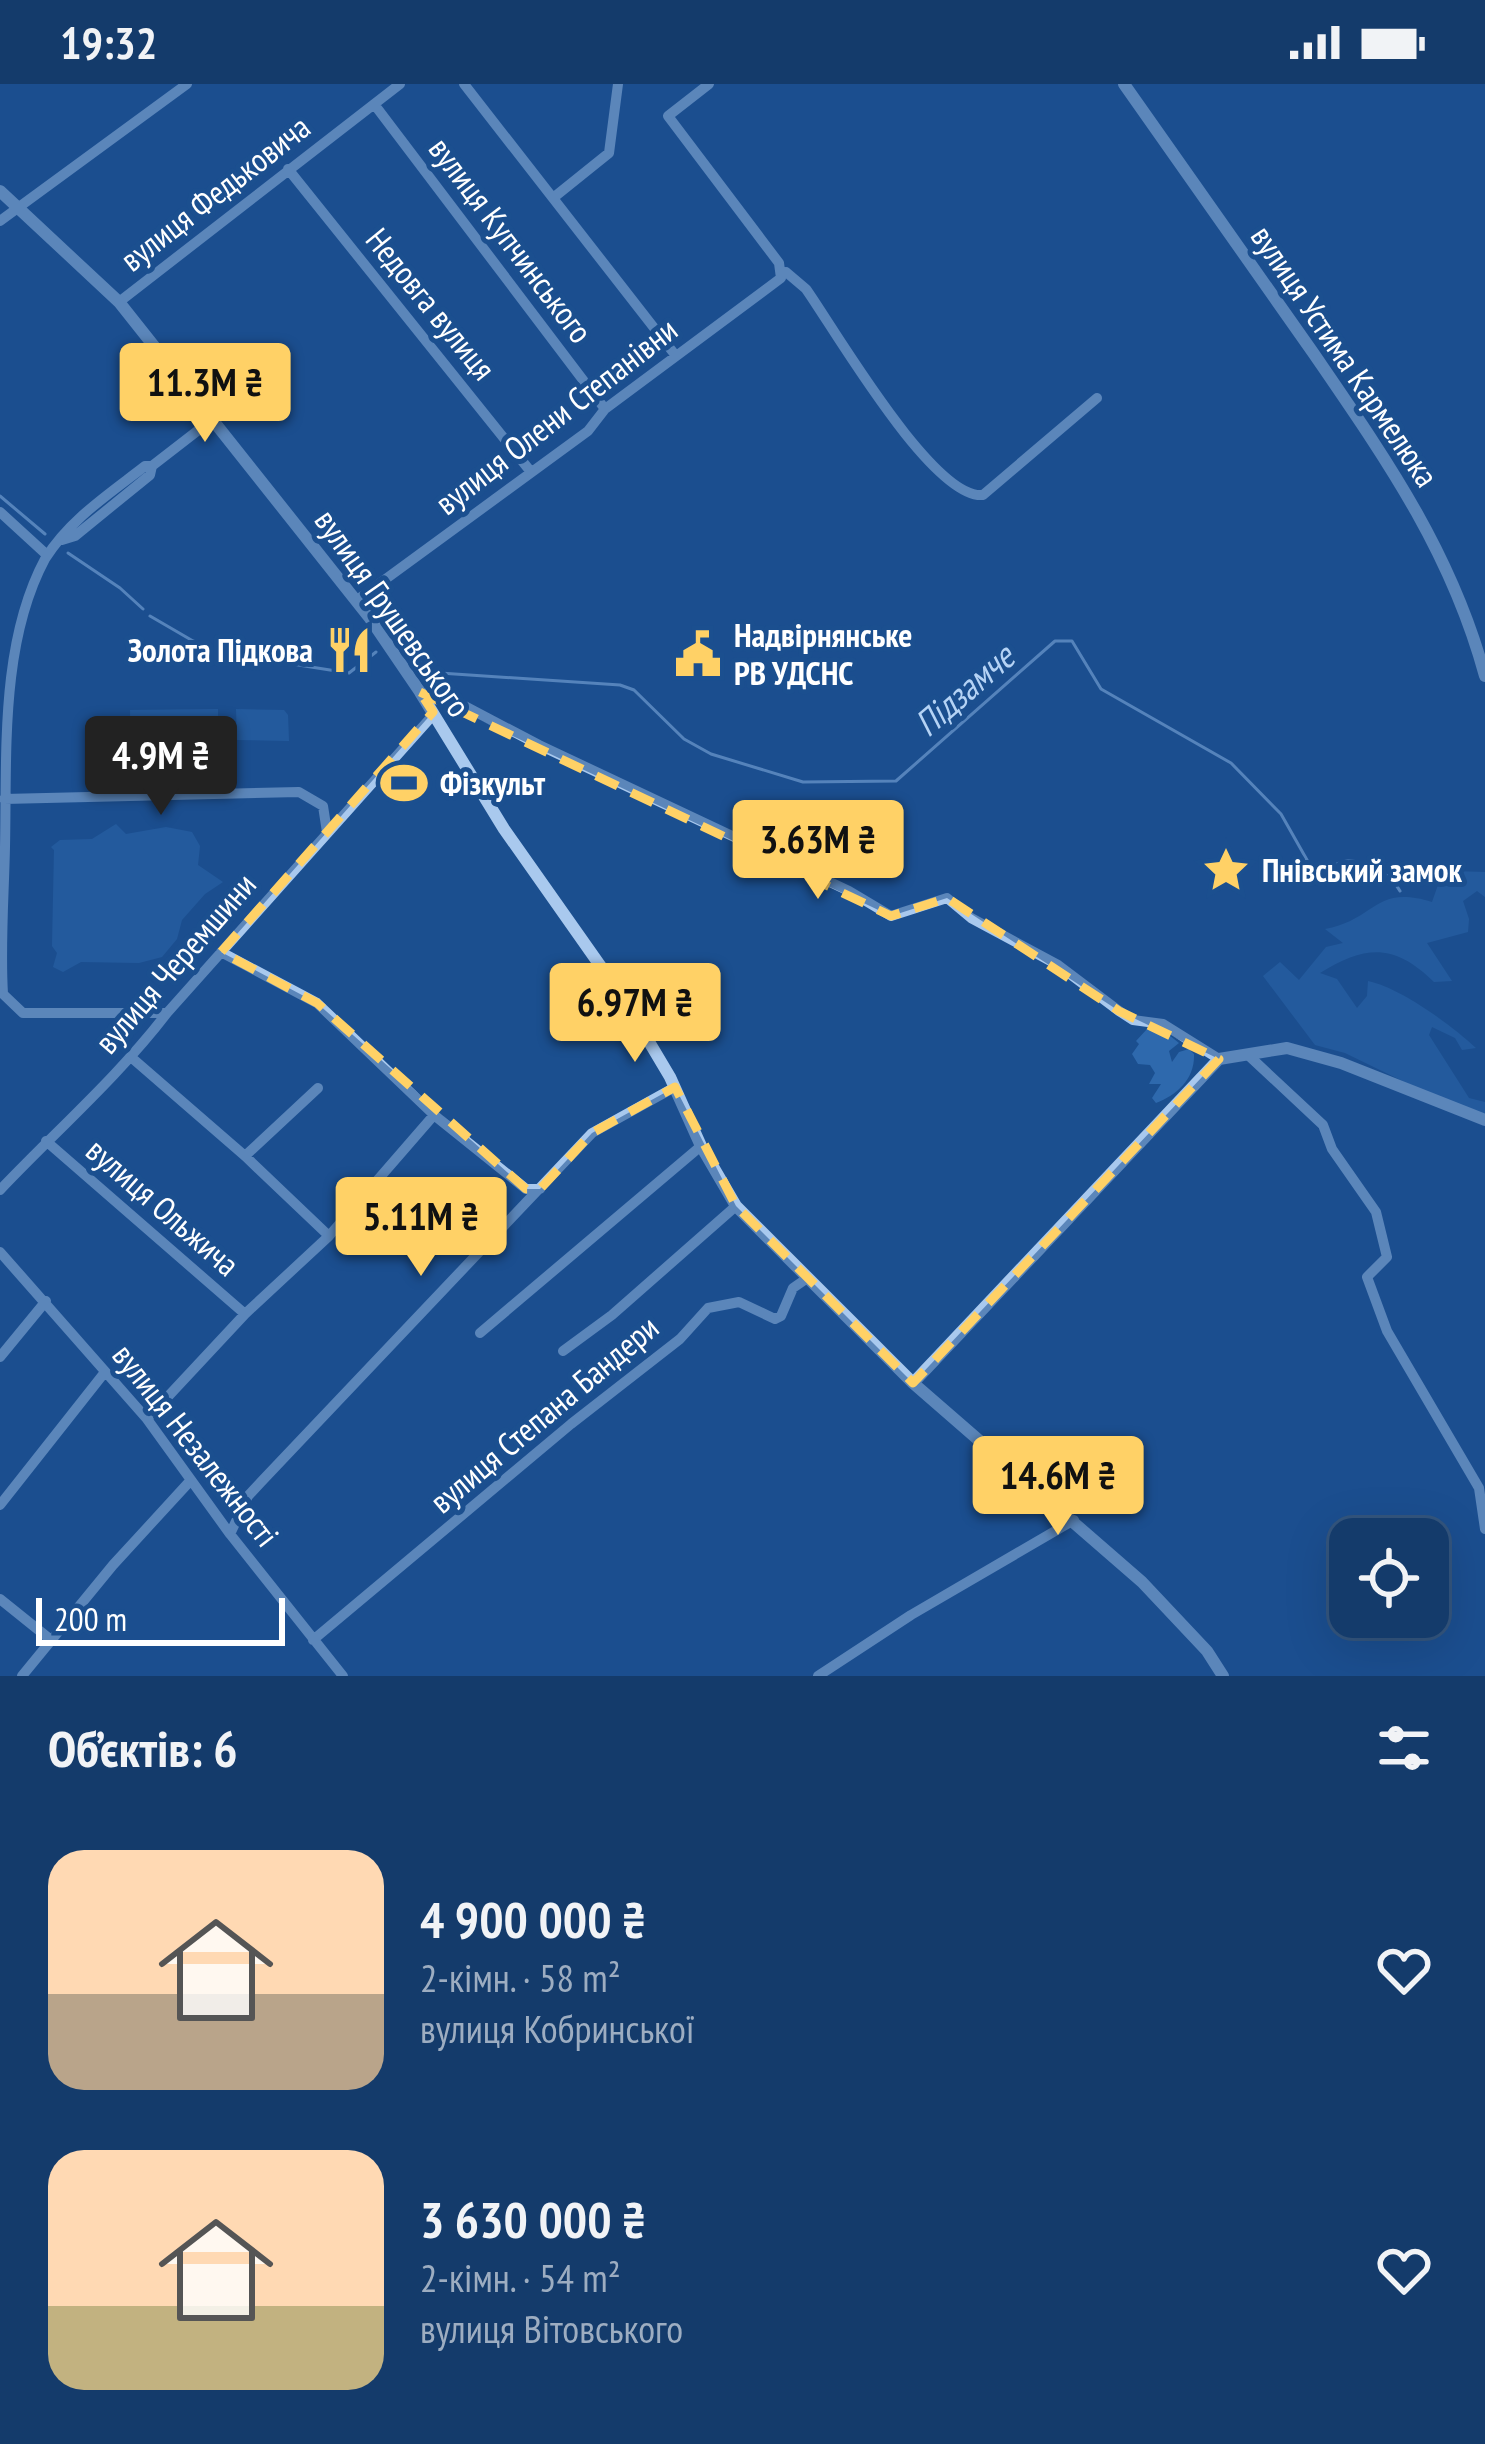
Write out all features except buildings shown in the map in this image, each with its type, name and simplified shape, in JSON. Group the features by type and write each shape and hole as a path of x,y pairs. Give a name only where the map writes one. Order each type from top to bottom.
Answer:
{"street":[{"path":"0,221 187,84"},
{"name":"вулиця Федьковича","path":"119,302 400,84"},
{"path":"464,84 676,356"},
{"path":"553,198 609,153 618,84"},
{"path":"709,84 668,116 784,272 806,289 910,444 941,475 969,495 983,494 1097,398"},
{"name":"вулиця Устима Кармелюка","path":"1124,84 1371,437 1424,521 1469,616 1485,676"},
{"name":"вулиця Купчинського","path":"374,104 605,409"},
{"name":"Недовга вулиця","path":"288,169 532,472"},
{"name":"вулиця Грушевського","path":"0,191 119,302 357,600 421,692 504,829 622,998 675,1087 701,1146 736,1206 913,1383 1074,1520 1179,1619 1223,1676"},
{"name":"вулиця Олени Степанівни","path":"357,600 588,431 605,409 784,272"},
{"path":"167,1013 23,1012 2,994 6,718 16,636 28,592 47,555 68,528 214,418"},
{"path":"0,512 47,555"},
{"path":"421,692 458,702 539,746 849,891 891,916 947,898 971,918 1058,964 1119,1012 1133,1020 1163,1024 1219,1059"},
{"name":"вулиця Черемшини","path":"0,1190 132,1058 434,714"},
{"path":"4,799 299,792 323,806 348,808"},
{"path":"323,806 327,832"},
{"path":"221,952 316,1004 434,1115 526,1189 540,1189"},
{"path":"913,1383 1219,1059 1287,1048 1485,1120"},
{"path":"1247,1054 1323,1125 1332,1149 1376,1212 1388,1257 1367,1277 1387,1331 1479,1488 1485,1529"},
{"path":"132,1058 329,1236"},
{"path":"230,1534 248,1496 592,1133 675,1087"},
{"path":"245,1156 318,1088"},
{"path":"147,1419 245,1314 329,1236 434,1115"},
{"name":"вулиця Ольжича","path":"46,1141 245,1314"},
{"path":"480,1333 701,1146"},
{"path":"563,1351 612,1316 736,1206"},
{"name":"вулиця Незалежності","path":"0,1252 147,1419 230,1534 343,1676"},
{"name":"вулиця Степана Бандери","path":"314,1640 547,1443 680,1339 708,1308 739,1302 775,1319 782,1316 793,1288 806,1279"},
{"path":"0,1357 46,1301"},
{"path":"0,1505 105,1372"},
{"path":"22,1676 113,1564 191,1480"},
{"path":"818,1676 910,1615 1074,1520"},
{"path":"0,1599 51,1640"}],"highlighted area":[{"path":"420,692 891,916 947,898 1119,1011 1219,1059 913,1383 736,1206 675,1087 592,1133 540,1189 526,1189 317,1003 221,952 433,712"}],"shaded area":[{"path":"218,709 218,755 205,756 211,782 201,781 197,770 188,770 183,756 131,757 130,710"},
{"path":"236,709 284,710 289,741 237,740"},
{"path":"116,824 126,834 166,827 192,832 200,846 198,865 223,882 182,920 177,939 162,957 139,963 81,962 63,972 53,967 57,953 52,946 51,847 60,840 92,839"},
{"path":"1452,871 1485,872 1485,897 1477,891 1463,901 1468,932 1427,943 1452,981 1434,982 1406,960 1379,952 1352,957 1320,973 1337,979 1357,1008 1367,996 1368,981 1410,999 1466,1039 1476,1048 1462,1050 1455,1038 1432,1027 1429,1035 1469,1098 1485,1102 1485,1114 1456,1107 1345,1053 1315,1045 1263,976 1280,962 1299,980 1326,947 1343,943 1325,929 1342,925 1386,900 1432,902 1438,885"},
{"path":"1147,1029 1164,1031 1179,1043 1169,1051 1172,1062 1179,1052 1189,1049 1194,1054 1183,1085 1156,1103 1152,1098 1161,1084 1149,1084 1155,1073 1150,1065 1138,1064 1132,1054"}],"waterway":[{"name":"Підзамче","path":"0,496 45,534"},
{"name":"Підзамче","path":"68,553 143,609"},
{"name":"Підзамче","path":"150,616 222,653 349,673 376,652"},
{"name":"Підзамче","path":"413,657 440,673 620,685 634,690 684,739 711,754 803,782 896,781 1055,641 1072,641 1101,689 1231,763 1281,814 1311,867 1319,872 1344,861 1363,863 1385,874 1400,891"}],"place":[{"name":"Золота Підкова","path":"349,650"},
{"name":"Надвірнянське РВ УДСНС","path":"698,654"},
{"name":"Фізкульт","path":"404,783"},
{"name":"Пнівський замок","path":"1226,870"}]}
